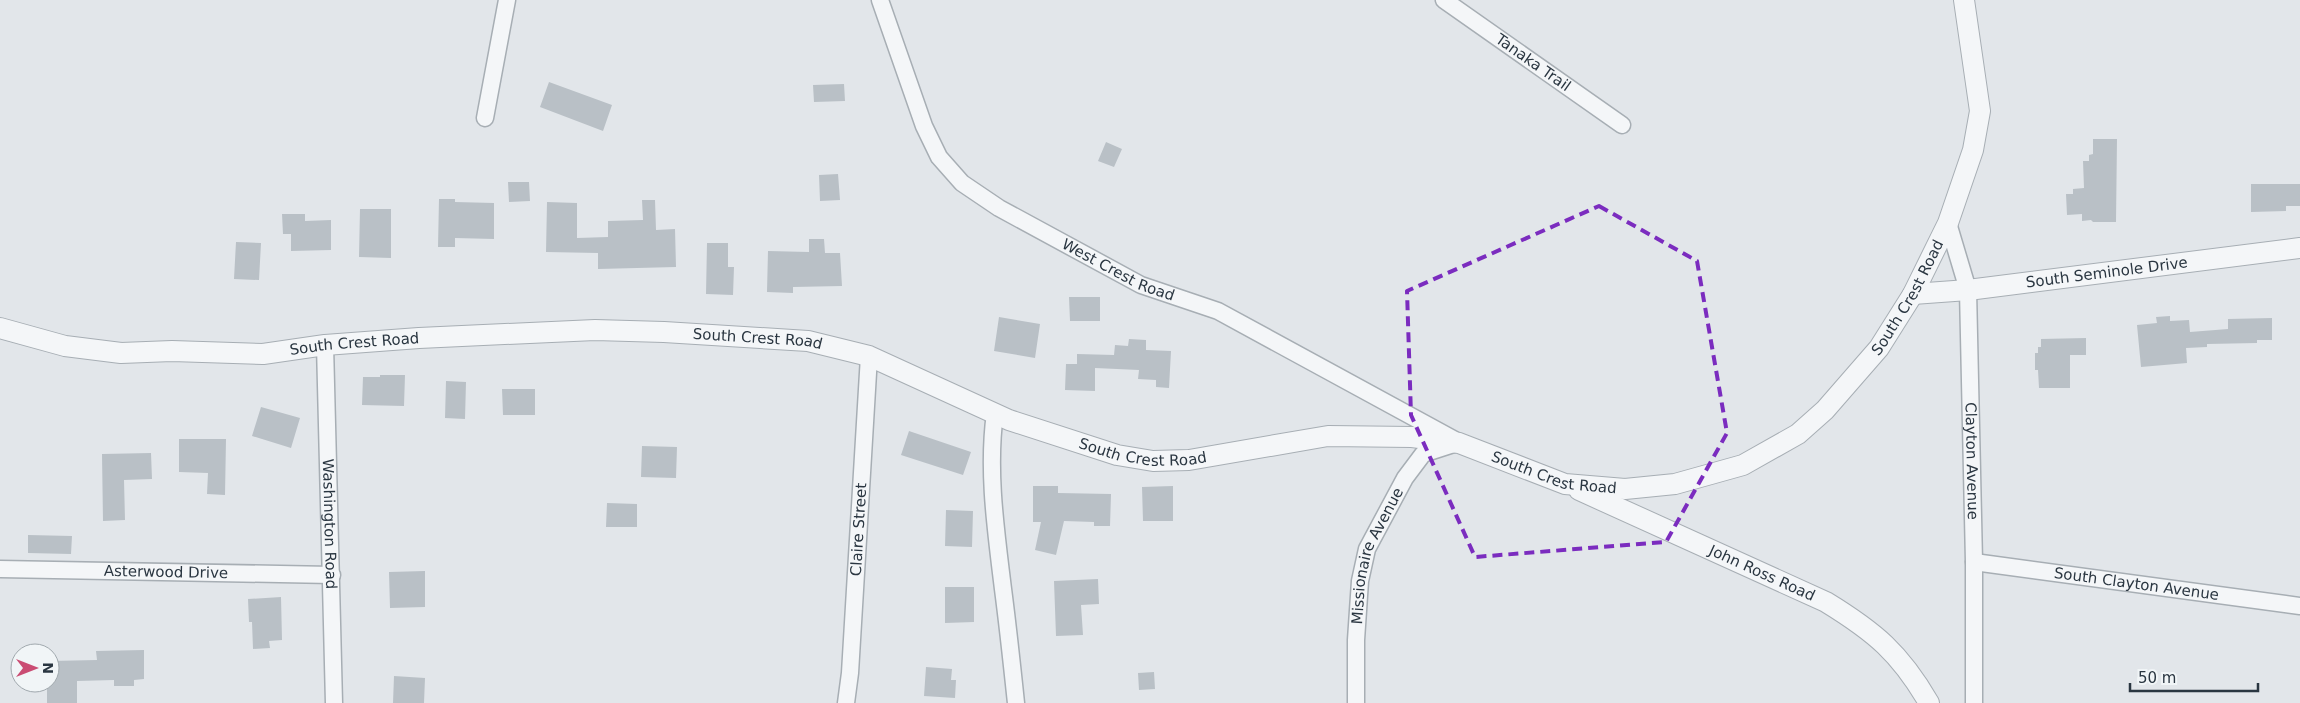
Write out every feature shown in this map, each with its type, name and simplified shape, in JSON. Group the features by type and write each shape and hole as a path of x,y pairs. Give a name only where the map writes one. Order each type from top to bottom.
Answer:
{"street":[{"path":"485,118 507,0"},
{"name":"West Crest Road","path":"880,0 924,126 939,158 962,183 999,208 1140,285 1218,312 1459,442"},
{"name":"Tanaka Trail","path":"1444,0 1622,124"},
{"name":"South Crest Road","path":"0,328 65,346 121,353 172,351 262,354 325,345 586,331 664,332 808,341 869,356 995,413 1081,445 1117,455 1153,461 1189,460 1328,436 1412,437 1459,442 1565,484 1625,488 1675,484 1744,465 1798,434 1826,410 1879,348 1914,294 1948,223 1973,150 1980,112 1964,0"},
{"name":"Clayton Avenue","path":"1948,223 1968,290 1974,562 1974,703"},
{"name":"South Seminole Drive","path":"1914,294 1968,290 2300,248"},
{"name":"Washington Road","path":"325,345 334,703"},
{"name":"Claire Street","path":"846,703 850,673 869,356"},
{"path":"995,413 991,443 992,476 1016,703"},
{"name":"Missionaire Avenue","path":"1356,703 1360,581 1367,549 1405,478 1423,454 1459,442"},
{"name":"John Ross Road","path":"1565,484 1826,602 1864,625 1888,646 1911,673 1929,703"},
{"name":"South Clayton Avenue","path":"1974,562 2299,609"},
{"name":"Asterwood Drive","path":"0,569 332,574"}],"highlighted area":[{"path":"1599,206 1697,261 1727,433 1666,542 1475,557 1411,415 1407,291"}],"building":[{"path":"549,82 612,105 603,131 540,107"},
{"path":"844,84 845,101 814,102 813,85"},
{"path":"2093,139 2117,139 2116,222 2082,221 2082,214 2067,215 2066,194 2073,194 2073,189 2084,188 2083,161 2089,161 2089,155 2093,154"},
{"path":"1106,142 1122,149 1114,167 1098,161"},
{"path":"838,174 840,200 820,201 819,175"},
{"path":"508,182 529,182 530,201 509,202"},
{"path":"2251,184 2300,184 2300,206 2286,206 2286,211 2251,212"},
{"path":"439,199 455,199 455,202 494,203 494,239 455,238 455,247 438,247"},
{"path":"642,200 655,200 656,230 675,229 676,267 598,269 598,253 546,252 547,202 577,203 577,238 608,237 608,221 643,220"},
{"path":"360,209 391,209 391,258 359,257"},
{"path":"282,214 305,214 305,221 331,220 331,250 291,251 291,234 283,234"},
{"path":"809,239 824,239 825,253 840,253 842,286 793,287 793,293 767,292 768,251 809,252"},
{"path":"236,242 261,243 259,280 234,279"},
{"path":"707,243 728,243 728,267 734,267 733,295 706,294"},
{"path":"1069,297 1100,297 1100,321 1070,321"},
{"path":"2170,316 2170,321 2189,320 2190,332 2228,329 2228,319 2272,318 2272,340 2257,340 2257,343 2207,344 2207,347 2186,348 2187,363 2141,367 2137,325 2157,323 2156,317"},
{"path":"999,317 1040,324 1035,358 994,351"},
{"path":"2086,338 2086,355 2070,355 2070,388 2039,388 2038,370 2035,370 2035,353 2038,353 2038,347 2041,347 2041,339"},
{"path":"1129,339 1146,340 1146,350 1171,351 1169,388 1156,387 1156,380 1138,379 1139,370 1095,368 1095,391 1065,390 1066,364 1077,364 1077,354 1114,355 1115,345 1128,346"},
{"path":"380,375 405,375 404,406 362,405 363,377 380,377"},
{"path":"446,381 466,382 465,419 445,418"},
{"path":"502,389 535,389 535,415 503,415"},
{"path":"261,407 300,418 291,448 252,436"},
{"path":"909,431 971,452 963,475 901,455"},
{"path":"179,439 226,439 225,495 207,494 208,473 179,472"},
{"path":"642,446 677,447 676,478 641,477"},
{"path":"151,453 152,479 124,480 125,520 103,521 102,454"},
{"path":"1033,486 1058,486 1058,493 1111,494 1110,526 1094,526 1094,522 1064,521 1056,555 1035,550 1041,522 1033,522"},
{"path":"1173,486 1173,521 1143,521 1142,487"},
{"path":"607,503 637,504 637,527 606,527"},
{"path":"946,510 973,511 972,547 945,546"},
{"path":"28,535 72,536 71,554 28,553"},
{"path":"425,571 425,607 390,608 389,572"},
{"path":"1098,579 1099,604 1081,605 1083,635 1056,636 1054,581"},
{"path":"945,587 974,587 974,622 945,623"},
{"path":"281,597 282,640 269,641 270,648 253,649 252,622 249,622 248,599"},
{"path":"144,650 144,679 134,680 134,686 114,686 114,680 77,681 77,703 47,703 47,693 60,693 60,661 97,660 96,651"},
{"path":"926,667 952,669 951,680 956,680 955,698 924,696"},
{"path":"1154,672 1155,689 1139,690 1138,673"},
{"path":"394,676 425,678 424,703 393,703"}]}
